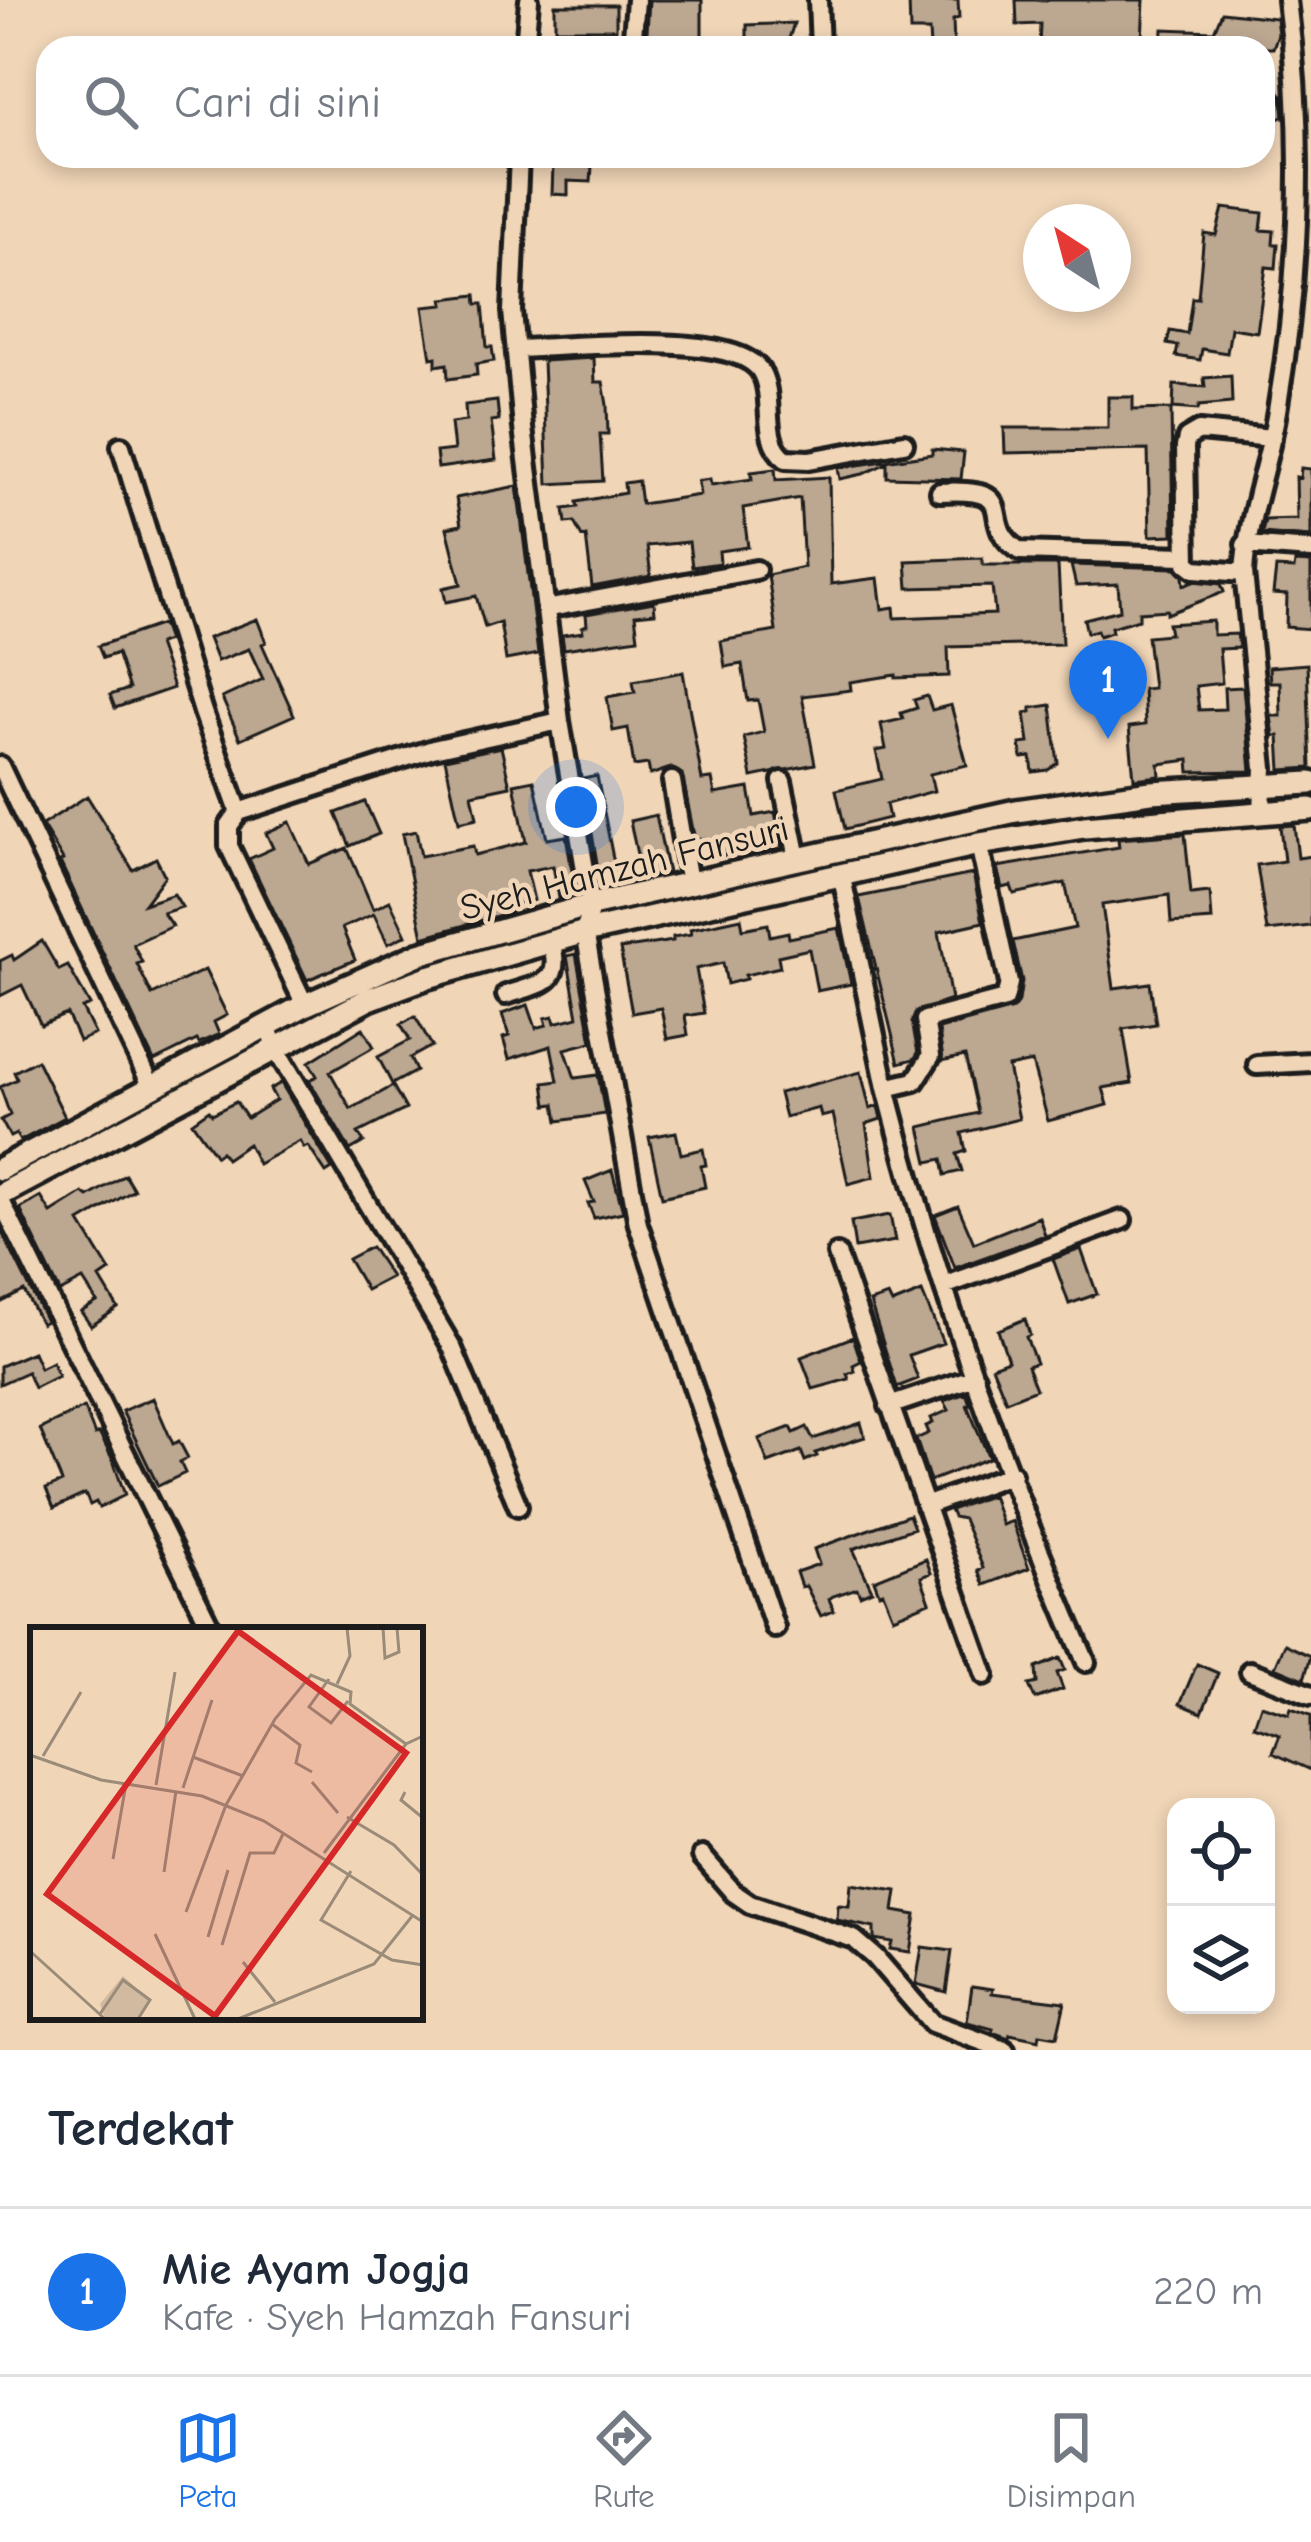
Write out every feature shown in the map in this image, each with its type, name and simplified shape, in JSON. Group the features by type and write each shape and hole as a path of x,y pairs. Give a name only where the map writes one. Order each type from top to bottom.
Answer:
{"main road":[{"name":"Syeh Hamzah Fansuri","path":"0,1169 305,1006 419,954 689,882 1085,799 1311,783"},
{"name":"Syeh Hamzah Fansuri","path":"0,1197 369,999 428,977 585,932 979,844 1084,827 1311,809"}],"street":[{"path":"526,36 529,0"},
{"path":"633,36 636,0"},
{"path":"818,0 820,36"},
{"path":"1262,812 1244,573 1245,545 1272,438 1298,196 1300,139 1287,0"},
{"path":"518,168 512,311 545,609 591,905 585,932 638,1224 775,1628"},
{"path":"516,349 693,344 738,353 764,377 772,441 786,459 809,460 904,442"},
{"path":"1244,573 1195,569 1184,556 1187,438 1199,431 1272,438"},
{"path":"121,446 239,812"},
{"path":"940,492 989,495 1006,540 1019,551 1184,556"},
{"path":"1245,545 1311,550"},
{"path":"545,609 756,570"},
{"path":"305,1006 229,847 227,834 239,812 433,749 560,721"},
{"path":"0,766 152,1087"},
{"path":"673,781 689,882"},
{"path":"782,781 798,857"},
{"path":"886,1088 915,1082 932,1056 925,1020 1005,999 1009,983 979,844"},
{"path":"841,873 886,1088 919,1216 1086,1662"},
{"path":"506,995 548,980 556,971 551,942"},
{"path":"267,1026 276,1049 452,1347 518,1506"},
{"path":"1257,1065 1311,1062"},
{"path":"0,1197 211,1627"},
{"path":"944,1286 1123,1220"},
{"path":"837,1254 986,1675"},
{"path":"890,1406 976,1377"},
{"path":"925,1506 1012,1474"},
{"path":"1250,1671 1311,1695"},
{"path":"703,1856 734,1894 750,1904 854,1939 932,2024 1005,2050"}],"building":[{"path":"649,0 702,0 702,36 647,36"},
{"path":"909,0 958,0 954,36 910,31"},
{"path":"1016,0 1144,0 1142,36 1040,36 1040,24 1017,25"},
{"path":"555,5 616,5 616,29 555,29"},
{"path":"1222,12 1276,18 1278,34 1275,42 1275,36 1163,36 1163,29 1214,31"},
{"path":"794,23 790,36 747,36 747,25"},
{"path":"1275,86 1282,95 1284,117 1275,118"},
{"path":"553,168 592,168 591,182 568,181 568,195 552,194"},
{"path":"1223,208 1263,213 1261,230 1274,231 1273,244 1278,244 1276,268 1266,267 1257,332 1231,328 1227,353 1202,349 1200,360 1176,356 1178,346 1167,344 1170,331 1187,334 1192,298 1198,298 1204,233 1216,235"},
{"path":"476,295 477,304 483,304 487,347 492,347 494,361 476,364 477,375 448,379 447,364 436,366 436,357 431,358 423,307"},
{"path":"594,358 595,382 603,382 607,405 608,434 600,434 603,481 548,484 543,361"},
{"path":"1231,376 1232,403 1199,406 1198,410 1173,408 1174,385 1205,387 1204,378"},
{"path":"1108,397 1133,397 1133,410 1171,409 1173,535 1150,536 1148,450 1005,453 1004,428 1108,428"},
{"path":"497,401 499,420 491,421 496,460 438,468 436,452 454,450 451,423 466,421 465,405"},
{"path":"932,449 964,452 961,479 887,477 887,463 840,479 838,468 932,454"},
{"path":"1301,468 1311,469 1311,537 1262,533 1265,520 1297,519 1296,477 1300,478"},
{"path":"775,469 776,480 829,477 831,584 878,578 882,609 894,607 895,618 995,614 992,586 908,588 906,561 982,558 983,565 1058,565 1062,644 948,647 949,676 896,675 850,682 851,690 802,696 815,764 752,777 744,737 764,732 758,700 748,701 742,664 725,667 721,641 776,631 768,575 804,567 800,498 743,508 748,547 719,551 720,563 692,567 689,542 647,546 651,576 592,587 586,536 582,537 574,522 566,523 564,509 625,493 624,483 638,481 641,504 700,495 698,481 710,479 711,485 752,479 751,472"},
{"path":"517,486 538,654 506,660 500,622 485,627 476,596 446,602 443,588 461,584 447,528 461,525 456,498"},
{"path":"1295,562 1311,563 1311,629 1286,627 1287,595 1273,594 1276,568 1294,569"},
{"path":"1071,565 1176,568 1184,585 1193,581 1221,584 1224,592 1167,614 1167,610 1139,612 1139,619 1099,636 1097,630 1087,633 1084,619 1120,610 1118,584 1076,586"},
{"path":"654,602 655,613 635,615 638,638 564,649 562,635 583,632 586,614"},
{"path":"257,619 266,642 262,644 294,715 240,739 222,698 263,679 249,649 217,661 208,638"},
{"path":"1213,621 1213,635 1237,634 1239,648 1219,649 1222,683 1196,686 1199,710 1225,709 1224,688 1243,687 1251,771 1190,772 1189,760 1159,764 1160,776 1134,779 1129,727 1145,725 1143,689 1153,688 1147,636 1170,634 1168,624"},
{"path":"162,624 168,641 158,644 173,688 115,708 110,695 129,689 117,653 103,658 98,646"},
{"path":"1307,664 1311,768 1281,770 1279,736 1274,736 1271,716 1281,716 1280,682 1270,682 1269,667"},
{"path":"683,672 702,780 712,779 715,794 749,788 754,816 775,812 782,848 707,858 705,838 695,840 682,774 671,768 650,775 648,764 634,766 628,728 613,731 607,697 635,692 633,681"},
{"path":"927,696 932,710 951,705 967,765 930,774 934,791 886,804 889,818 845,829 836,790 882,779 876,751 886,749 881,724 903,719 901,713 917,708 914,700"},
{"path":"1051,705 1058,763 1033,772 1031,757 1022,758 1020,744 1029,743 1025,713"},
{"path":"501,747 510,786 472,794 477,818 459,822 445,759"},
{"path":"597,776 618,884 601,887 583,779"},
{"path":"534,780 547,839 566,836 576,894 559,898 553,866 527,871 534,900 509,905 511,912 423,937 402,834 416,831 421,856 473,846 475,855 526,842 514,784"},
{"path":"87,796 133,870 156,858 165,876 144,904 174,894 182,907 163,913 172,926 133,944 152,995 205,970 227,1015 214,1022 219,1034 154,1061 63,860 42,825"},
{"path":"365,802 379,834 350,846 336,813"},
{"path":"656,815 668,873 642,878 630,821"},
{"path":"290,822 309,864 347,848 373,909 390,901 406,935 388,944 374,914 342,928 355,960 307,980 249,859 273,848 266,833"},
{"path":"1294,825 1298,858 1311,856 1311,926 1267,931 1257,865 1284,861 1280,826"},
{"path":"1185,834 1191,894 1210,892 1212,920 1171,923 1169,895 1102,905 1114,988 1150,983 1156,1024 1123,1029 1132,1083 1103,1088 1108,1105 1048,1121 1032,1062 1008,1067 1019,1119 962,1133 966,1151 957,1154 962,1171 945,1175 942,1159 928,1162 920,1127 978,1113 965,1056 942,1061 939,1029 1013,1009 1022,981 1013,941 1075,928 1065,883 1014,894 1011,886 1002,888 997,867 1119,847 1118,839"},
{"path":"973,874 983,922 939,932 951,1000 916,1012 912,1022 918,1053 899,1063 859,897"},
{"path":"741,918 743,929 768,924 770,936 788,932 789,938 839,928 851,984 817,991 809,949 778,956 780,967 727,984 723,963 696,969 704,1013 685,1016 688,1035 667,1039 661,1008 632,1013 620,949 673,941 673,937 691,934 690,929"},
{"path":"42,941 59,970 68,966 90,1005 82,1008 95,1034 79,1041 67,1014 41,1025 22,985 0,996 0,961 12,955 14,960"},
{"path":"576,954 592,1042 565,1049 575,1078 598,1075 605,1114 558,1121 555,1104 547,1105 544,1083 558,1081 551,1046 509,1059 502,1014 528,1005 536,1028 547,1025 545,1018 553,1016 555,1023 578,1017 567,956"},
{"path":"415,1016 432,1046 410,1058 416,1071 392,1084 378,1057 410,1040 401,1024"},
{"path":"363,1028 374,1047 330,1072 351,1109 393,1086 406,1109 358,1133 364,1142 350,1150 309,1080 317,1076 309,1062"},
{"path":"37,1060 65,1117 20,1141 16,1134 10,1137 1,1120 10,1115 0,1087 17,1079 14,1072"},
{"path":"861,1072 870,1109 878,1106 881,1119 866,1124 874,1177 848,1184 833,1114 821,1117 819,1108 785,1117 779,1093"},
{"path":"281,1083 332,1169 326,1173 300,1141 258,1164 248,1144 226,1159 221,1152 216,1156 192,1122 209,1110 212,1114 236,1102 247,1118 276,1100 270,1089"},
{"path":"676,1132 681,1154 703,1149 705,1187 662,1197 649,1137"},
{"path":"612,1170 623,1212 594,1218 588,1203 594,1202 585,1181"},
{"path":"125,1175 134,1190 80,1222 110,1271 100,1278 118,1308 91,1326 81,1312 97,1302 83,1280 60,1292 20,1209 41,1197 51,1213"},
{"path":"958,1206 974,1243 1039,1217 1045,1235 955,1268 935,1215"},
{"path":"890,1215 895,1241 855,1248 851,1222"},
{"path":"0,1228 46,1321 41,1324 24,1291 0,1303"},
{"path":"371,1247 391,1277 366,1290 348,1259"},
{"path":"1081,1249 1097,1294 1069,1304 1053,1259"},
{"path":"922,1292 943,1343 909,1355 918,1379 897,1387 870,1302 888,1296 892,1304"},
{"path":"1025,1319 1036,1363 1027,1366 1036,1389 1006,1401 992,1366 1008,1360 998,1330"},
{"path":"853,1337 861,1361 847,1374 849,1379 813,1389 801,1357"},
{"path":"33,1352 40,1368 52,1362 58,1376 34,1388 27,1372 0,1384 0,1366"},
{"path":"966,1393 989,1458 930,1481 916,1439 929,1433 926,1426 933,1423 931,1418 949,1410 944,1401"},
{"path":"153,1398 173,1444 179,1441 188,1458 180,1462 185,1473 158,1486 122,1411"},
{"path":"84,1408 113,1460 125,1495 99,1508 96,1502 90,1505 85,1494 54,1508 46,1489 62,1482 40,1429"},
{"path":"861,1423 865,1437 815,1453 805,1461 801,1451 768,1463 759,1439 791,1427 794,1433 807,1427 813,1439"},
{"path":"992,1495 1002,1525 1012,1521 1029,1568 984,1585 978,1570 983,1568 963,1519 953,1517 950,1510"},
{"path":"909,1515 914,1528 853,1549 872,1590 860,1595 857,1588 833,1596 829,1599 834,1611 821,1616 796,1572 819,1564 814,1549"},
{"path":"926,1559 931,1573 921,1577 930,1602 893,1617 874,1580"},
{"path":"1285,1644 1311,1656 1304,1679 1275,1667"},
{"path":"1060,1658 1065,1670 1057,1673 1063,1689 1035,1699 1029,1685 1037,1683 1036,1668"},
{"path":"1197,1664 1218,1673 1202,1713 1180,1704"},
{"path":"1261,1705 1311,1715 1311,1770 1273,1753 1280,1735 1254,1726"},
{"path":"851,1884 897,1891 894,1911 916,1915 910,1952 890,1949 892,1942 874,1939 874,1928 837,1920 838,1905 849,1906"},
{"path":"922,1947 952,1951 946,1992 916,1984"},
{"path":"972,1986 1065,2002 1057,2037 1040,2034 1039,2040 1010,2034 1009,2038 967,2022"}],"place":[{"name":"Mie Ayam Jogja","path":"1108,739"}]}
